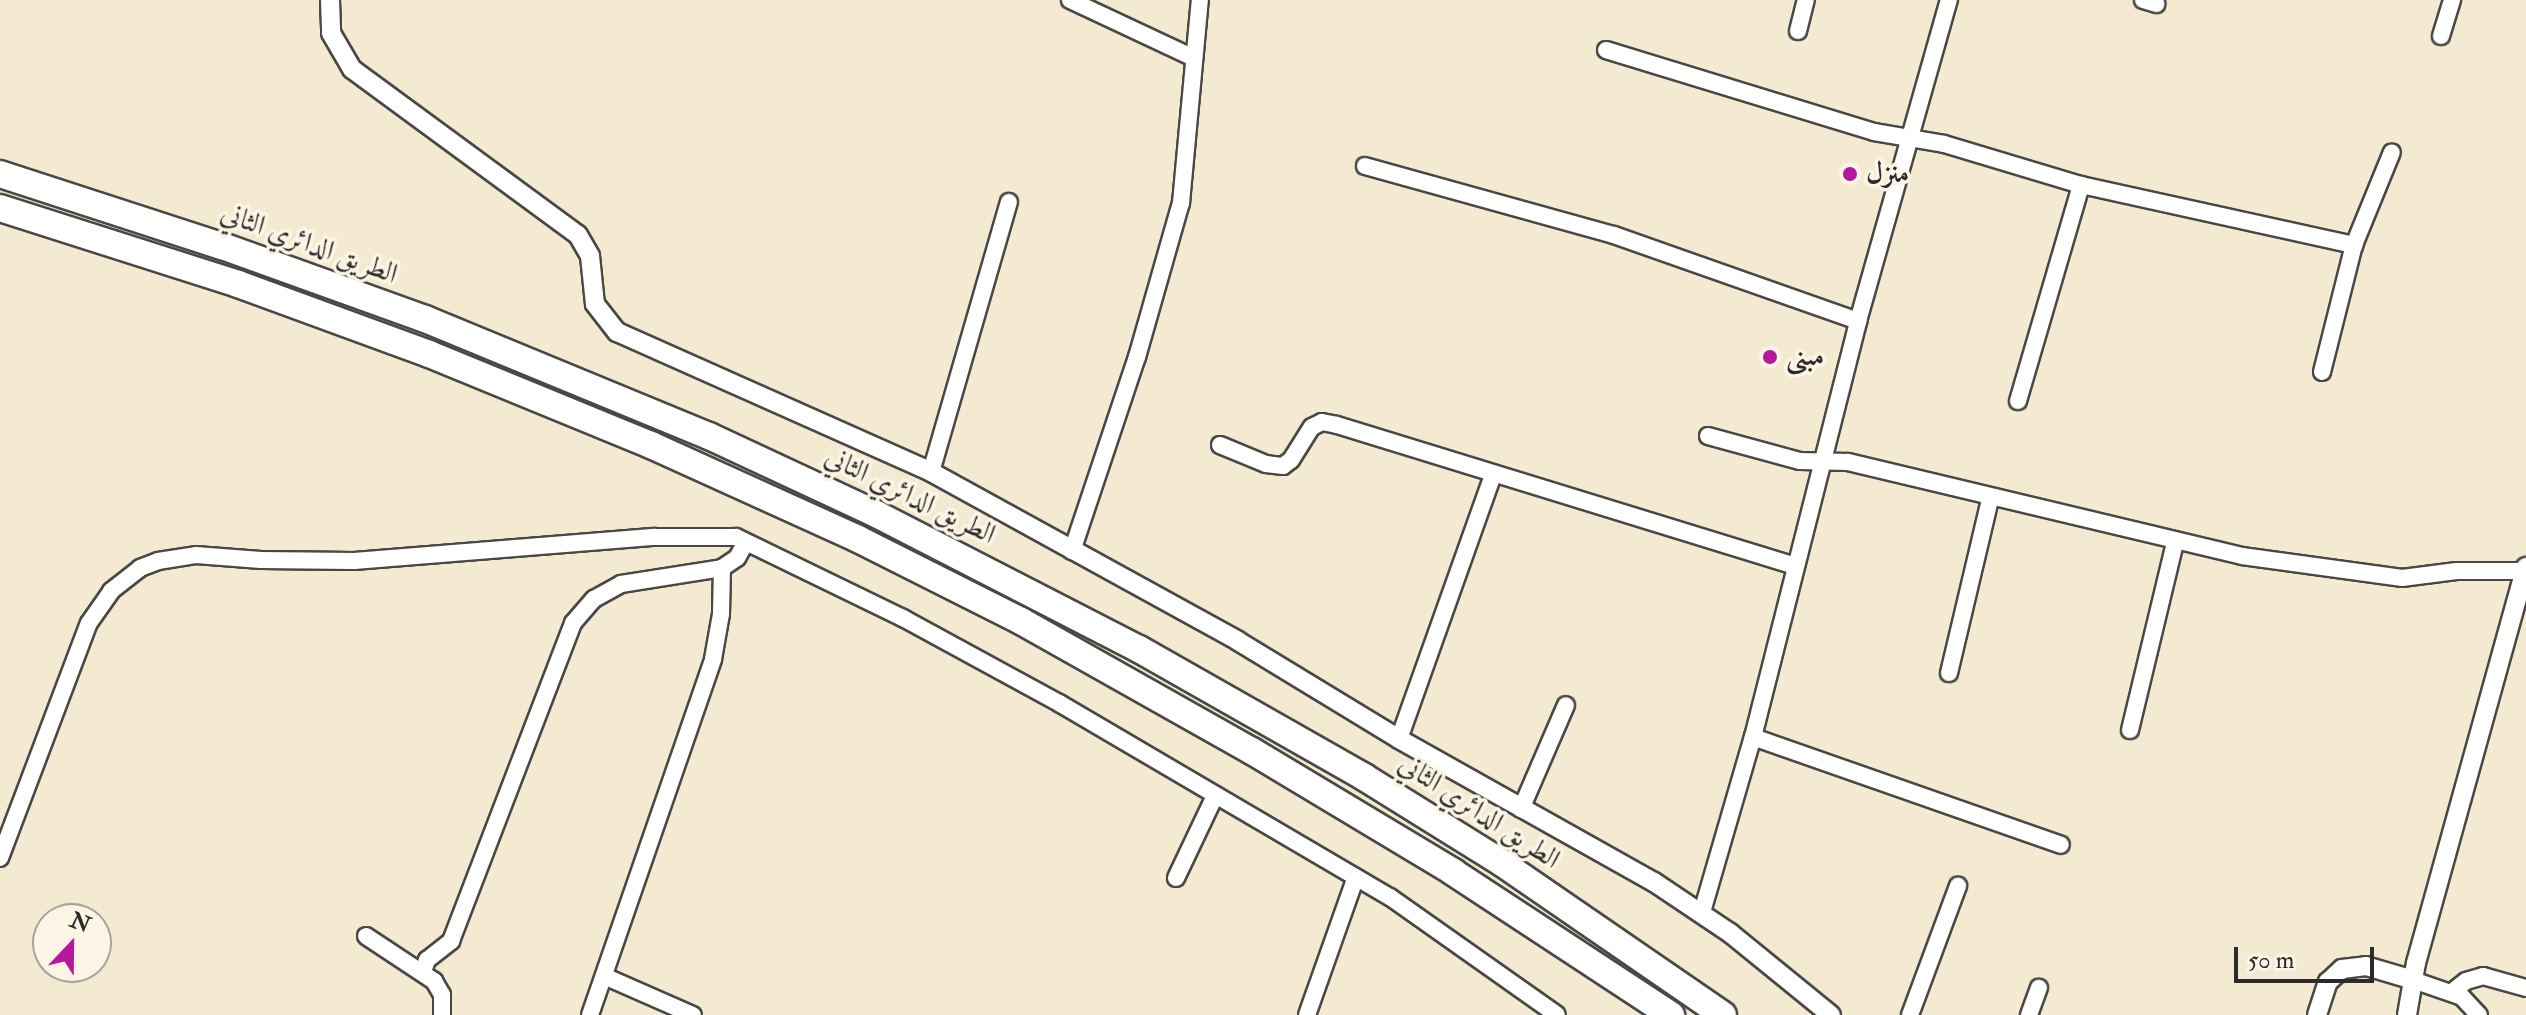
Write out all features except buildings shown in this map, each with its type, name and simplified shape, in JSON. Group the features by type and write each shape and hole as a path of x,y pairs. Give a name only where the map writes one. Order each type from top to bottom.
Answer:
{"highway":[{"name":"الطريق الدائري الثاني","path":"0,174 222,246 425,319 709,436 876,514 1054,603 1318,749 1514,871 1723,1015"},
{"path":"0,208 238,284 416,348 664,450 858,539 1021,621 1252,751 1478,888 1671,1015"}],"street":[{"path":"330,0 331,33 335,46 352,69 578,235 590,256 595,304 617,332 931,472 1238,641 1399,739 1702,912 1831,1015"},
{"path":"1070,0 1194,58"},
{"path":"1072,551 1137,357 1181,203 1200,0"},
{"path":"1798,31 1806,0"},
{"path":"1702,912 1753,737 1858,321 1949,0"},
{"path":"2441,36 2452,0"},
{"path":"1606,50 1849,126 1892,136 1909,136 2081,185 2354,245"},
{"path":"2322,372 2354,245 2392,152"},
{"path":"1365,166 1614,235 1858,321"},
{"path":"2018,401 2081,185"},
{"path":"931,472 1009,202"},
{"path":"1220,445 1266,464 1283,466 1291,460 1312,427 1322,422 1796,566"},
{"path":"1708,436 1800,461 1848,462 2175,543 2384,576 2526,569 2413,980 2407,1015"},
{"path":"1399,739 1493,475"},
{"path":"1949,673 1990,499"},
{"path":"0,858 89,623 111,591 140,568 158,561 196,555 354,561 655,537 736,537 968,653 1356,877 1430,923 1557,1015"},
{"path":"423,972 427,960 451,941 573,623 594,599 621,584 722,568 737,558 746,542"},
{"path":"2130,730 2175,543"},
{"path":"590,1015 713,659 721,614 722,568"},
{"path":"1521,809 1566,705"},
{"path":"1753,737 2061,845"},
{"path":"1176,878 1215,796"},
{"path":"1307,1015 1356,877"},
{"path":"1910,1015 1958,886"},
{"path":"366,936 423,972 439,987 442,1015"},
{"path":"2317,1015 2328,982 2342,969 2366,966 2452,992 2470,1003 2479,1015"},
{"path":"604,976 693,1015"},
{"path":"2452,992 2466,981 2483,976 2526,988"},
{"path":"2029,1015 2039,988"}],"place":[{"name":"منزل","path":"1850,174"},
{"name":"مبنى","path":"1770,357"}]}
